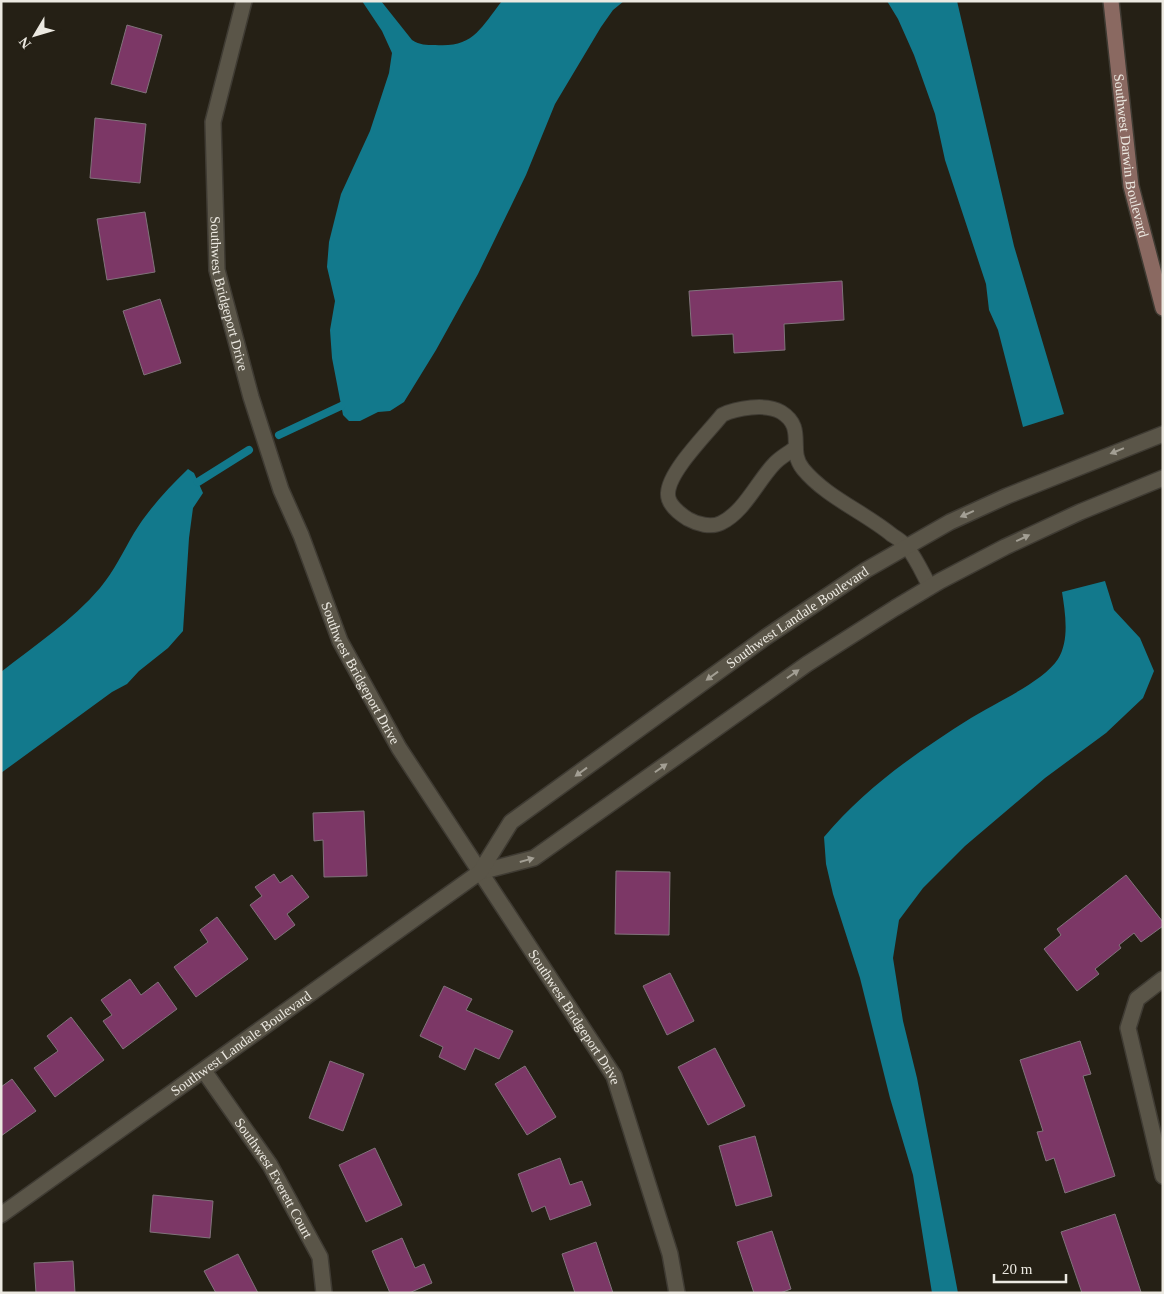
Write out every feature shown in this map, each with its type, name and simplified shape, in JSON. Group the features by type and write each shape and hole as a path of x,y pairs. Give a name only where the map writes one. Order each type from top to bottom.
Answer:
{"street":[{"name":"Southwest Bridgeport Drive","path":"244,1 213,122 217,270 251,397 281,490 301,535 340,641 399,748 614,1076 670,1254 677,1293"},
{"name":"Southwest Darwin Boulevard","path":"1111,1 1131,186 1163,308"},
{"name":"Southwest Landale Boulevard","path":"480,872 511,822 766,637 866,570 950,522 1007,496 1163,434"},
{"name":"Southwest Landale Boulevard","path":"1,1216 480,872 534,858 807,664 930,587 1005,547 1080,512 1163,478"},
{"path":"1163,979 1137,999 1128,1028 1163,1176"},
{"name":"Southwest Everett Court","path":"204,1071 270,1165 311,1240 320,1257 324,1293"}],"lane":[{"path":"796,448 775,463 742,504 719,524 707,526 694,522 672,506 667,495 671,479 722,415 733,409 750,407 778,410 792,420 796,430 796,448 801,467 814,482 884,528 907,546 930,587"}],"water":[{"path":"362,1 381,1 415,42 426,45 448,45 467,40 474,35 502,1 624,1 613,10 601,27 555,104 526,175 478,274 436,350 404,402 390,411 378,412 360,421 349,421 343,415 332,358 330,330 335,301 327,267 329,242 341,194 370,131 389,73 392,53 382,31"},
{"path":"887,1 957,1 1014,246 1064,414 1023,427 998,330 989,310 986,284 945,160 935,114 914,55 898,19"},
{"path":"188,469 194,473 203,493 193,508 189,538 183,631 168,648 139,671 127,684 112,692 1,773 1,672 53,632 89,600 110,575 146,516"},
{"path":"1105,581 1114,610 1140,638 1154,671 1143,698 1106,733 1045,778 965,846 923,888 899,920 893,958 903,1021 917,1078 958,1293 932,1293 913,1175 890,1098 860,978 833,894 826,864 824,837 840,819 893,772 931,744 971,718 1018,692 1051,668 1058,659 1064,643 1066,626 1062,592"}],"building":[{"path":"127,25 162,35 146,93 111,84"},
{"path":"95,118 146,124 140,183 90,178"},
{"path":"145,212 155,272 107,280 97,219"},
{"path":"842,281 844,320 784,324 785,350 734,353 733,334 692,336 689,291"},
{"path":"160,299 181,363 144,375 123,311"},
{"path":"364,811 367,876 324,877 323,840 314,841 313,813"},
{"path":"616,871 670,872 669,935 615,934"},
{"path":"274,874 280,883 292,875 309,897 287,914 295,925 275,940 250,905 262,896 255,887"},
{"path":"1126,875 1163,922 1163,926 1141,942 1134,933 1119,945 1121,948 1095,969 1099,974 1077,991 1044,949 1061,935 1057,929"},
{"path":"217,917 248,959 196,997 174,967 208,942 200,930"},
{"path":"670,973 694,1021 667,1035 643,986"},
{"path":"130,979 141,995 158,982 177,1009 123,1049 103,1021 112,1015 101,1000"},
{"path":"444,986 472,999 466,1010 513,1031 499,1059 475,1048 465,1070 439,1057 443,1047 420,1036"},
{"path":"71,1017 104,1060 55,1097 34,1068 58,1051 47,1036"},
{"path":"1080,1041 1091,1074 1083,1076 1115,1176 1065,1193 1054,1158 1046,1161 1037,1132 1043,1131 1020,1060"},
{"path":"715,1048 745,1106 708,1125 678,1067"},
{"path":"330,1061 364,1074 343,1131 309,1118"},
{"path":"525,1066 556,1117 527,1135 495,1084"},
{"path":"12,1079 36,1111 1,1136 1,1087"},
{"path":"755,1136 772,1196 736,1206 719,1146"},
{"path":"375,1148 402,1205 366,1222 339,1165"},
{"path":"560,1158 570,1185 582,1181 591,1205 550,1220 545,1206 532,1212 518,1174"},
{"path":"153,1195 213,1201 210,1238 150,1232"},
{"path":"1115,1214 1141,1292 1082,1293 1061,1232"},
{"path":"772,1231 791,1289 780,1293 754,1293 737,1242"},
{"path":"402,1238 415,1268 424,1264 432,1283 409,1293 390,1293 372,1251"},
{"path":"596,1242 613,1293 575,1293 562,1254"},
{"path":"238,1254 258,1293 216,1293 204,1271"},
{"path":"73,1261 75,1293 36,1293 34,1263"}],"waterway":[{"path":"279,435 341,406"},
{"path":"198,482 249,450"}]}
